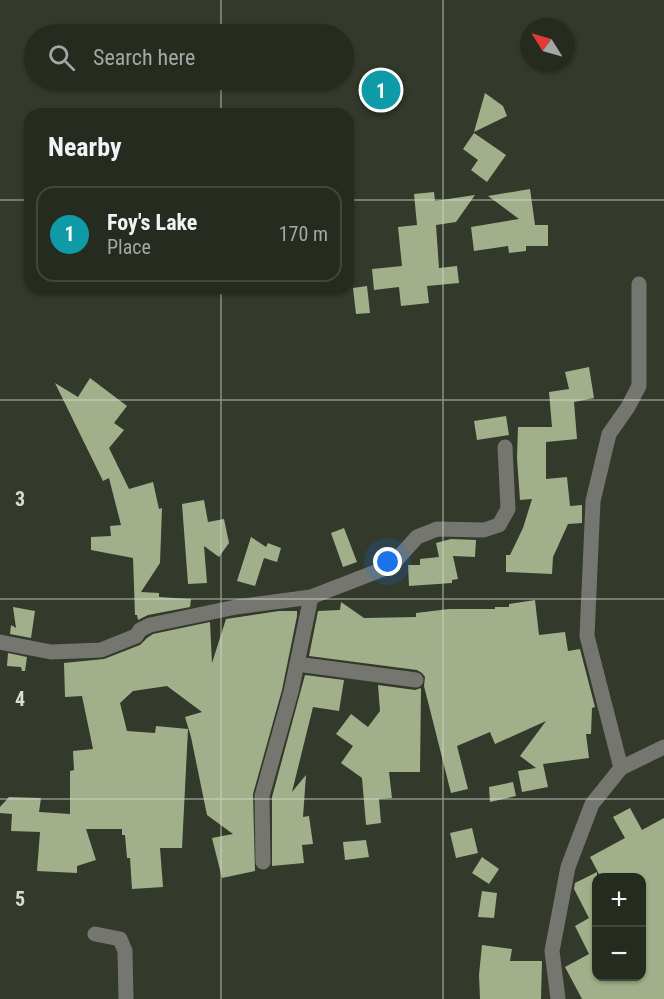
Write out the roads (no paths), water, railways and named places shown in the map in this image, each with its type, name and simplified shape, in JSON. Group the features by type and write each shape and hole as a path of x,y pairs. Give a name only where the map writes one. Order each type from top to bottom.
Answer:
{"street":[{"path":"621,768 587,636 592,501 609,434 628,407 639,386 639,284"},
{"path":"0,642 51,652 101,650 136,636 140,630 150,625 236,607 311,597 391,566 417,537 437,529 484,530 499,525 508,509 505,447"},
{"path":"263,862 262,796 291,692 311,597"},
{"path":"297,663 416,680"},
{"path":"558,999 552,951 568,867 592,804 621,768 664,747"},
{"path":"95,934 120,939 125,951 126,999"}],"place":[{"name":"Foy's Lake","path":"381,90"}]}
